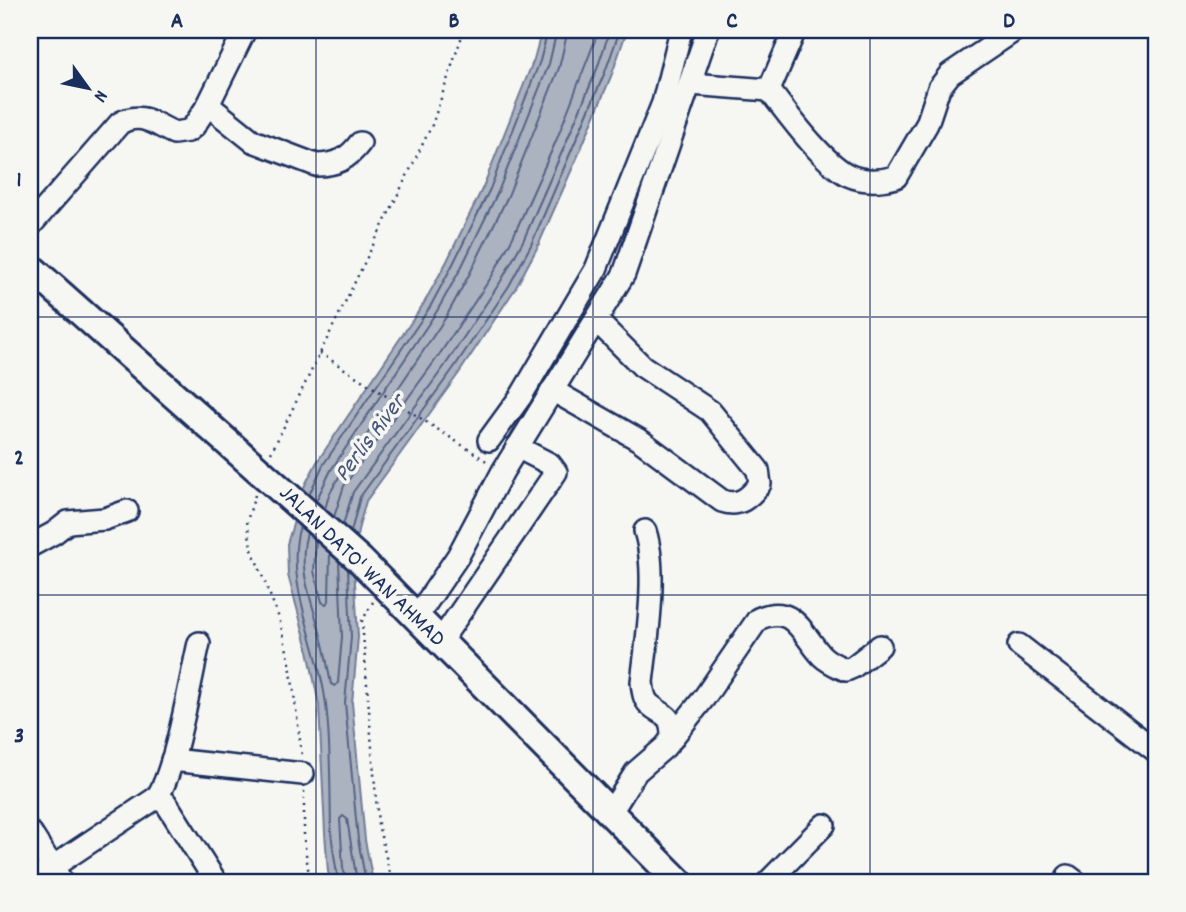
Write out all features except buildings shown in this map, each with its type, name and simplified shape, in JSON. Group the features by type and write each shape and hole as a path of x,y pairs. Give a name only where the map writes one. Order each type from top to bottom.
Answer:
{"main road":[{"name":"JALAN DATO' WAN AHMAD","path":"30,267 360,560 679,882"}],"street":[{"path":"30,226 128,118 141,117 174,133 191,128 208,105 245,30"},
{"path":"489,440 521,396 596,269 663,103 681,30"},
{"path":"416,618 458,556 517,447 629,263 708,30"},
{"path":"764,90 794,30"},
{"path":"691,84 764,90 819,151 848,174 878,182 896,177 927,124 939,88 950,74 1015,30"},
{"path":"208,105 253,141 316,166 344,160 351,156 360,143"},
{"path":"552,390 641,440 722,501 732,505 741,502 760,484 758,470 710,411 642,366 596,320"},
{"path":"440,642 556,472 550,464 517,447"},
{"path":"30,546 68,522 105,519 127,511"},
{"path":"645,531 650,547 650,587 642,682 644,695 649,703 668,716 672,723 672,739"},
{"path":"611,812 636,772 672,739 709,691 758,619 772,612 787,616 822,656 846,670 880,646"},
{"path":"30,881 57,875 161,792 172,760 199,643"},
{"path":"1019,645 1156,751"},
{"path":"172,760 303,774"},
{"path":"156,798 166,803 216,882"},
{"path":"768,882 824,825"},
{"path":"30,832 57,875"}],"path":[{"path":"310,882 304,840 299,719 290,663 279,618 251,547 247,520 270,481 320,353 432,125 464,30"},
{"path":"320,353 503,471"},
{"path":"386,586 362,621 378,824 392,882"}],"water":[{"name":"Perlis River","path":"542,30 627,30 580,151 537,248 515,289 459,373 366,501 358,530 354,566 358,637 352,703 365,840 373,882 332,882 328,872 325,833 319,705 307,645 288,575 287,544 305,485 317,462 424,303 447,261 483,187 534,59"}]}
